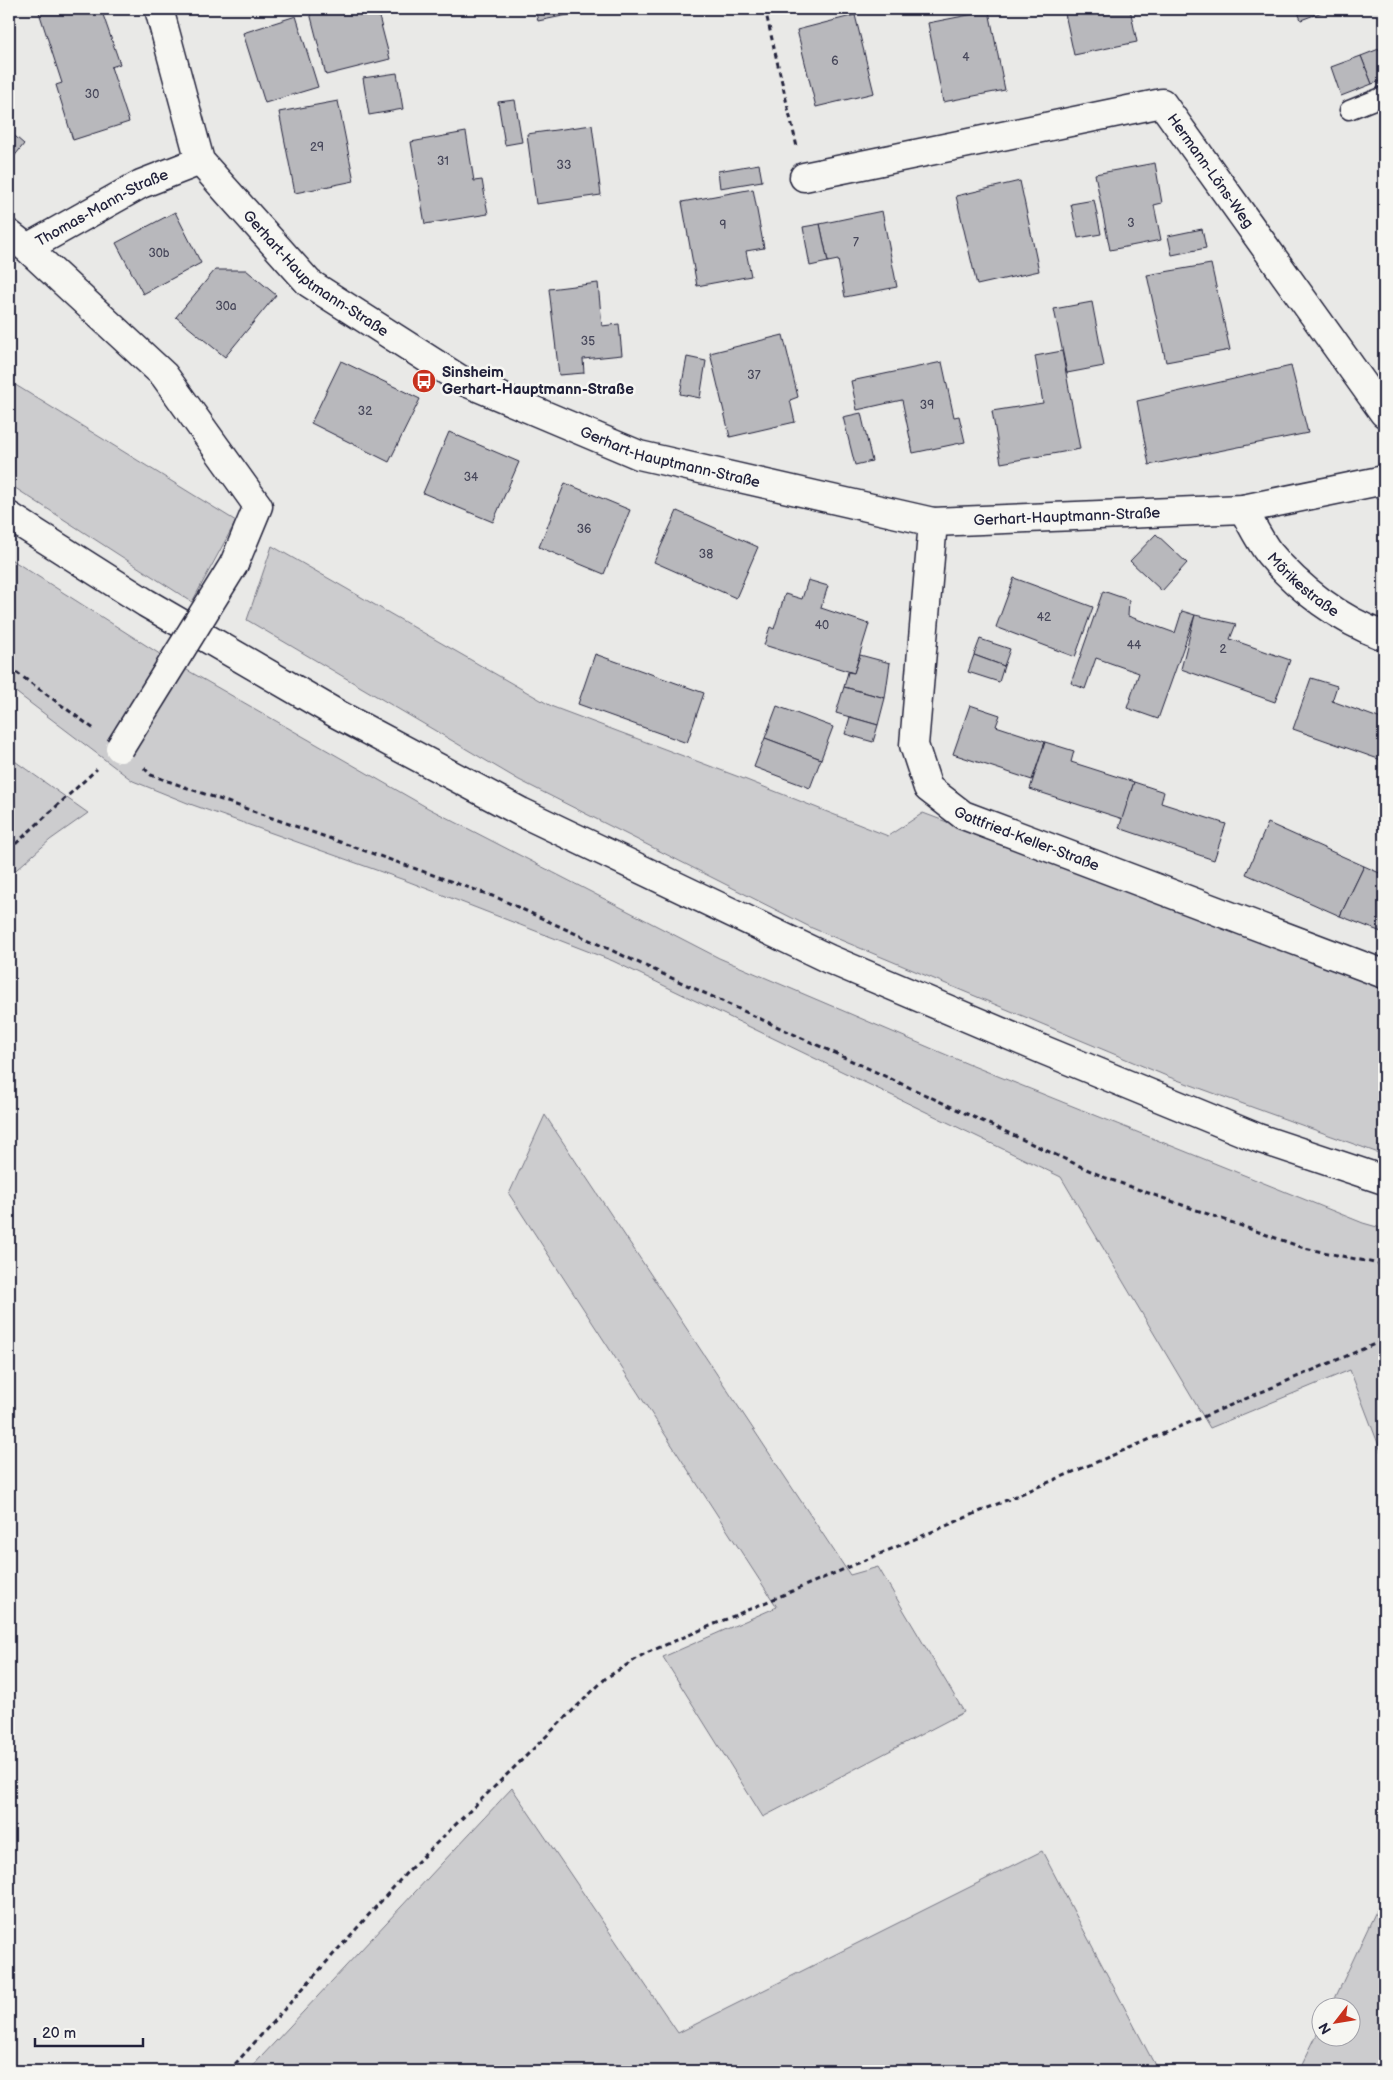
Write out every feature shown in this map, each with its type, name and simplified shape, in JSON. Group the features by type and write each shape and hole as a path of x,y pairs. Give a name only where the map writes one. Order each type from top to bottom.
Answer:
{"main road":[{"name":"Gerhart-Hauptmann-Straße","path":"159,9 200,161 309,283 461,380 639,454 933,522 1243,509 1384,480"},
{"name":"Hermann-Löns-Weg","path":"804,177 1162,103 1251,230 1384,413"},
{"name":"Thomas-Mann-Straße","path":"18,241 141,184 200,161"},
{"path":"18,241 164,375 258,506 234,564 120,748"},
{"name":"Mörikestraße","path":"1243,509 1268,552 1317,600 1369,630 1384,636"},
{"path":"9,516 146,604 329,709 530,816 847,967 1258,1138 1384,1180"},
{"name":"Gottfried-Keller-Straße","path":"933,522 914,745 928,788 963,815 1384,974"}],"lane":[{"path":"1349,110 1384,96"}],"path":[{"path":"765,9 804,177"},
{"path":"9,668 120,748 152,775 498,898 1106,1178 1304,1248 1384,1265"},
{"path":"9,850 120,748"},
{"path":"228,2071 409,1870 606,1678 644,1654 1384,1340"}],"shaded area":[{"path":"9,381 236,521 192,602 9,484"},
{"path":"272,546 553,707 739,777 888,836 923,813 1384,986 1384,1155 1169,1077 812,928 519,780 247,620"},
{"path":"9,558 166,658 428,808 719,958 968,1064 1363,1223 1384,1229 1384,1459 1350,1370 1210,1428 1061,1177 613,961 407,881 190,804 133,781 9,687"},
{"path":"9,757 88,813 50,840 9,876"},
{"path":"545,1115 850,1575 878,1567 964,1712 763,1817 663,1657 777,1607 509,1194"},
{"path":"512,1788 678,2033 1042,1851 1158,2071 248,2071"},
{"path":"1384,1894 1384,2065 1382,2071 1299,2071 1310,2048 1360,2048 1360,1998 1335,1998"}],"building":[{"path":"38,9 101,9 120,64 111,67 129,122 73,140 56,85 62,83"},
{"path":"309,9 377,9 390,59 326,75"},
{"path":"535,9 597,9 538,21"},
{"path":"1064,9 1130,9 1137,42 1074,55"},
{"path":"1297,9 1330,9 1301,20"},
{"path":"989,11 1005,90 943,102 928,23"},
{"path":"855,15 874,93 816,107 797,30"},
{"path":"296,16 318,87 265,103 243,33"},
{"path":"1384,47 1384,80 1372,84 1361,56"},
{"path":"1361,56 1372,84 1341,96 1331,67"},
{"path":"397,73 403,109 369,115 363,78"},
{"path":"515,100 522,142 505,145 498,102"},
{"path":"338,101 354,181 295,193 279,112"},
{"path":"592,125 601,195 536,204 527,134"},
{"path":"9,131 24,144 9,163"},
{"path":"466,132 474,181 482,180 488,214 425,224 411,142"},
{"path":"1155,163 1162,203 1154,205 1161,240 1110,250 1095,174"},
{"path":"759,164 762,181 720,188 718,171"},
{"path":"1020,181 1039,271 977,285 956,196"},
{"path":"753,189 764,248 746,251 751,276 697,286 682,202"},
{"path":"1094,200 1101,234 1078,238 1071,204"},
{"path":"882,211 897,287 845,297 838,260 828,262 820,224"},
{"path":"175,212 201,263 143,294 116,243"},
{"path":"820,224 828,262 810,266 803,227"},
{"path":"1202,229 1206,248 1172,255 1168,236"},
{"path":"1211,264 1230,350 1166,362 1147,275"},
{"path":"215,270 246,270 276,295 225,357 176,317"},
{"path":"598,283 602,326 619,324 622,355 583,359 584,373 559,375 549,289"},
{"path":"1092,302 1104,366 1067,373 1054,309"},
{"path":"783,335 798,397 790,400 795,422 730,437 710,353"},
{"path":"1062,351 1080,449 1001,463 992,411 1043,403 1035,356"},
{"path":"687,357 706,361 700,398 680,394"},
{"path":"341,361 420,399 389,462 311,423"},
{"path":"942,362 954,417 959,416 965,442 913,453 902,400 857,410 851,381"},
{"path":"1291,366 1308,433 1149,465 1137,401"},
{"path":"861,413 872,461 855,465 843,417"},
{"path":"449,432 519,462 493,522 423,493"},
{"path":"565,483 630,510 604,574 539,547"},
{"path":"677,511 758,547 736,598 654,562"},
{"path":"1156,534 1187,563 1162,591 1130,561"},
{"path":"1014,578 1093,607 1075,657 996,627"},
{"path":"808,580 828,586 821,608 869,624 854,673 764,645 770,627 774,629 785,594 802,599"},
{"path":"1103,591 1129,600 1128,616 1175,633 1182,611 1195,615 1158,719 1127,708 1139,673 1096,658 1085,689 1071,683"},
{"path":"1195,615 1236,624 1230,639 1290,660 1275,702 1181,669"},
{"path":"980,639 1010,649 1004,666 974,655"},
{"path":"595,654 704,693 687,743 578,704"},
{"path":"860,655 890,663 885,698 844,687 848,672 854,673"},
{"path":"974,655 1004,666 999,682 968,672"},
{"path":"1311,678 1337,686 1332,701 1384,720 1384,761 1293,729"},
{"path":"844,687 885,698 878,725 836,713"},
{"path":"970,705 1000,715 996,726 1045,742 1032,780 953,754"},
{"path":"777,706 833,727 821,759 765,738"},
{"path":"850,717 878,725 873,742 845,734"},
{"path":"765,738 821,759 810,788 754,767"},
{"path":"1045,742 1074,751 1071,762 1134,782 1123,819 1030,789"},
{"path":"1134,782 1164,792 1161,803 1226,824 1214,860 1119,828"},
{"path":"1268,823 1364,866 1340,916 1246,874"},
{"path":"1364,866 1384,875 1384,933 1340,916"}],"place":[{"name":"Sinsheim Gerhart-Hauptmann-Straße","path":"424,381"}]}
